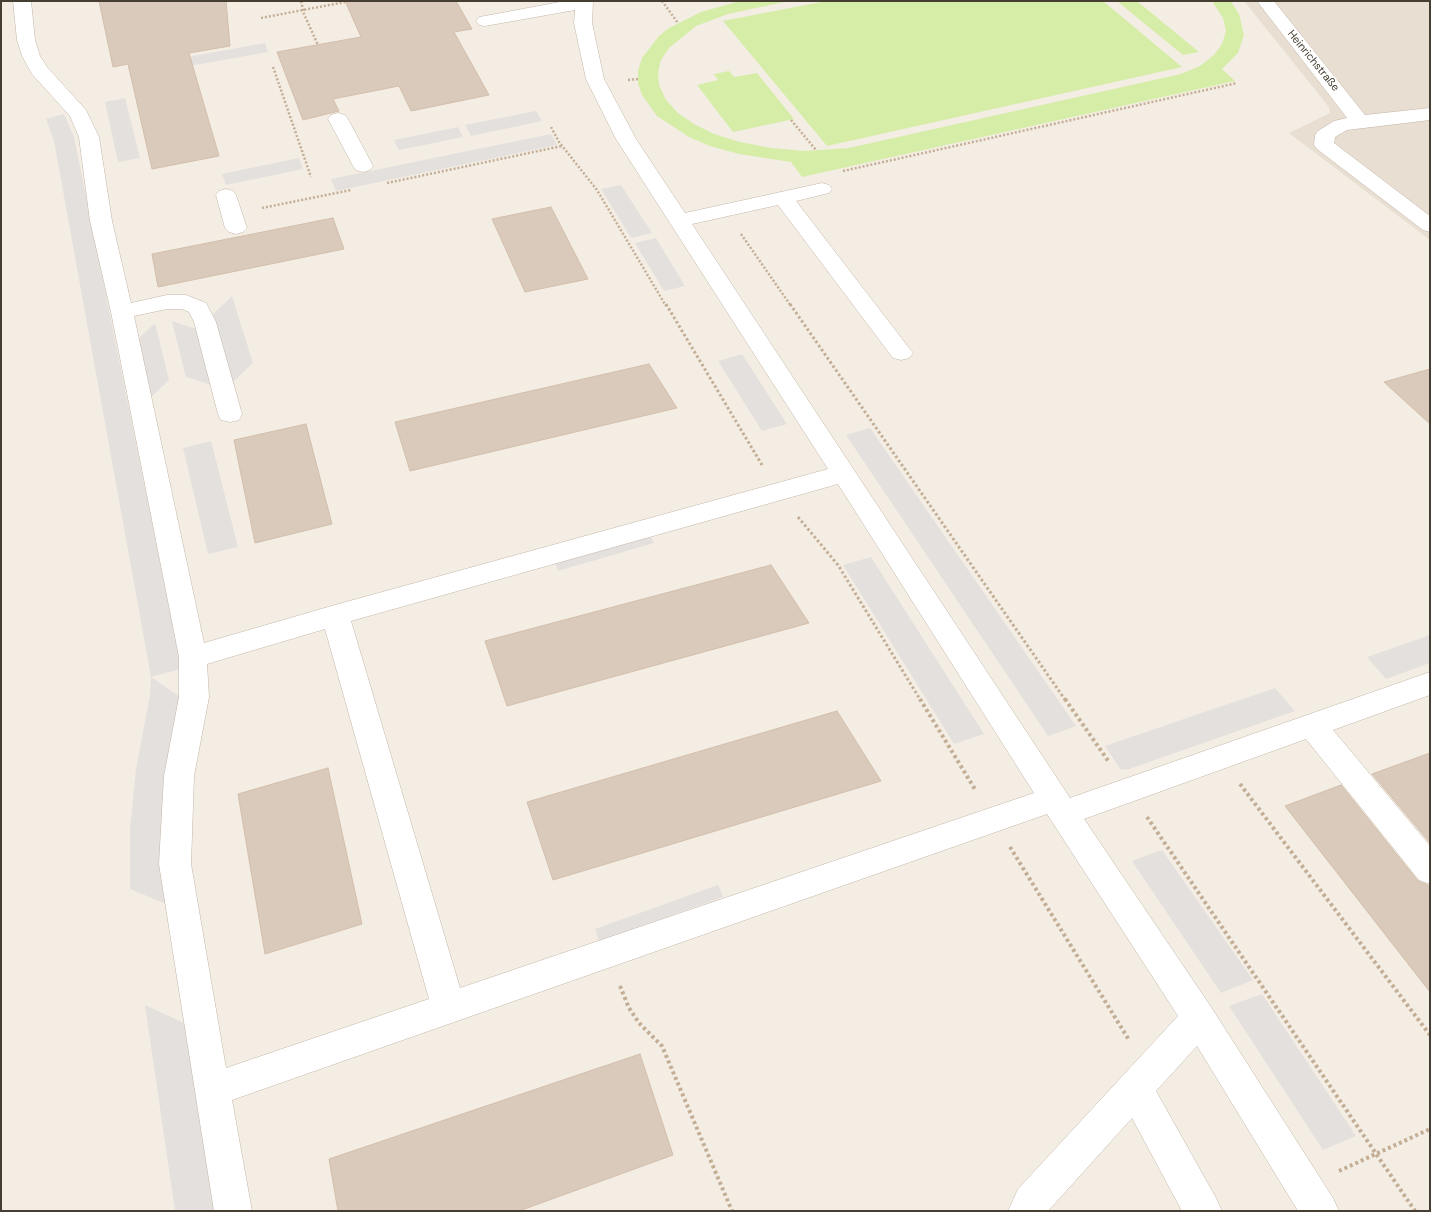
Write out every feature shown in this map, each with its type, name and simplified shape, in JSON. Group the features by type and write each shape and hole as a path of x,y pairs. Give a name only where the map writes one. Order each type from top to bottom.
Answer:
{"street":[{"path":"22,1 26,40 31,56 39,70 79,114 90,137 101,221 122,312 193,657 194,697 179,776 175,864 233,1211"},
{"name":"Heinrichstraße","path":"1265,1 1360,121"},
{"path":"485,21 584,2 583,23 588,52 596,79 626,139 1059,806 1199,1018 1320,1211"},
{"path":"1430,114 1360,121 1341,125 1324,134 1324,144 1430,226"},
{"path":"338,119 363,166"},
{"path":"679,221 822,189"},
{"path":"783,198 901,354"},
{"path":"122,312 167,302 186,302 198,308 205,322 230,414"},
{"path":"193,657 335,615 844,473"},
{"path":"335,615 448,1007"},
{"path":"212,1090 993,820 1129,790 1430,682"},
{"path":"1312,725 1430,870"},
{"path":"1027,1211 1031,1202 1199,1018"},
{"path":"1142,1080 1203,1211"}],"path":[{"path":"301,1 318,45"},
{"path":"662,1 678,23"},
{"path":"261,18 345,2"},
{"path":"273,67 311,177"},
{"path":"841,171 1237,83"},
{"path":"791,120 816,150"},
{"path":"551,127 562,146 597,190 778,492 838,565 993,820 1142,1080"},
{"path":"378,184 562,146"},
{"path":"231,213 358,188"},
{"path":"725,211 1129,790 1378,1153 1415,1211"},
{"path":"1220,758 1430,1035"},
{"path":"606,953 628,1008 639,1024 662,1046 732,1211"},
{"path":"1305,1187 1430,1130"}],"shaded area":[{"path":"1244,1 1430,1 1430,240 1289,133 1330,113 1329,107"},
{"path":"265,43 268,52 145,74 143,65"},
{"path":"125,98 140,158 118,162 105,102"},
{"path":"536,111 542,121 471,136 465,125"},
{"path":"64,114 74,137 179,656 180,669 151,677 54,141 46,119"},
{"path":"458,127 463,137 399,150 394,140"},
{"path":"551,134 557,145 336,191 331,179"},
{"path":"299,158 303,169 226,185 222,174"},
{"path":"621,185 652,233 631,238 601,189"},
{"path":"656,238 685,286 664,291 635,243"},
{"path":"232,296 253,363 232,383 213,314"},
{"path":"172,321 199,330 214,386 186,377"},
{"path":"155,323 169,380 147,401 135,342"},
{"path":"742,354 787,424 762,431 718,361"},
{"path":"870,428 1076,726 1048,736 846,435"},
{"path":"211,441 238,547 208,554 183,448"},
{"path":"650,535 654,543 558,571 555,562"},
{"path":"871,557 984,734 954,744 843,565"},
{"path":"1430,635 1430,663 1386,679 1367,657"},
{"path":"151,677 180,697 166,904 130,889 130,829 136,769 150,695"},
{"path":"1275,688 1295,711 1129,769 1121,770 1105,746"},
{"path":"1162,850 1253,980 1221,993 1132,861"},
{"path":"718,885 723,897 599,941 595,929"},
{"path":"1262,994 1356,1136 1323,1150 1229,1006"},
{"path":"145,1005 188,1025 218,1211 175,1211"}],"green space":[{"path":"740,1 789,1 728,14 696,26 669,48 661,60 658,72 659,85 666,100 678,113 714,134 740,142 771,148 805,151 849,148 1181,74 1200,66 1214,55 1222,44 1226,31 1223,18 1212,1 1230,1 1232,3 1239,14 1244,35 1238,53 1222,69 1235,81 802,177 791,162 739,154 710,146 689,137 657,116 642,95 638,83 638,71 642,58 659,36 669,28 701,12"},
{"path":"826,1 1103,1 1182,67 827,146 723,21"},
{"path":"1117,1 1137,1 1199,52 1183,55"},
{"path":"729,71 734,77 757,73 794,119 733,132 697,85 718,80 714,74"}],"building":[{"path":"99,1 226,1 230,46 189,53 219,156 152,169 128,64 113,67"},
{"path":"345,1 456,1 472,29 454,32 489,95 411,111 399,86 333,99 339,111 303,120 277,52 361,37"},
{"path":"551,207 588,279 525,292 492,219"},
{"path":"333,218 344,249 158,287 152,254"},
{"path":"649,364 677,408 410,471 395,422"},
{"path":"1430,369 1430,424 1384,382"},
{"path":"306,424 332,524 255,543 234,440"},
{"path":"771,565 809,623 507,706 485,641"},
{"path":"837,711 881,781 553,880 527,802"},
{"path":"1430,753 1430,843 1372,774"},
{"path":"328,768 362,924 265,954 238,794"},
{"path":"1341,785 1418,881 1430,886 1430,992 1285,806"},
{"path":"640,1054 673,1155 519,1211 338,1211 329,1159"}]}
